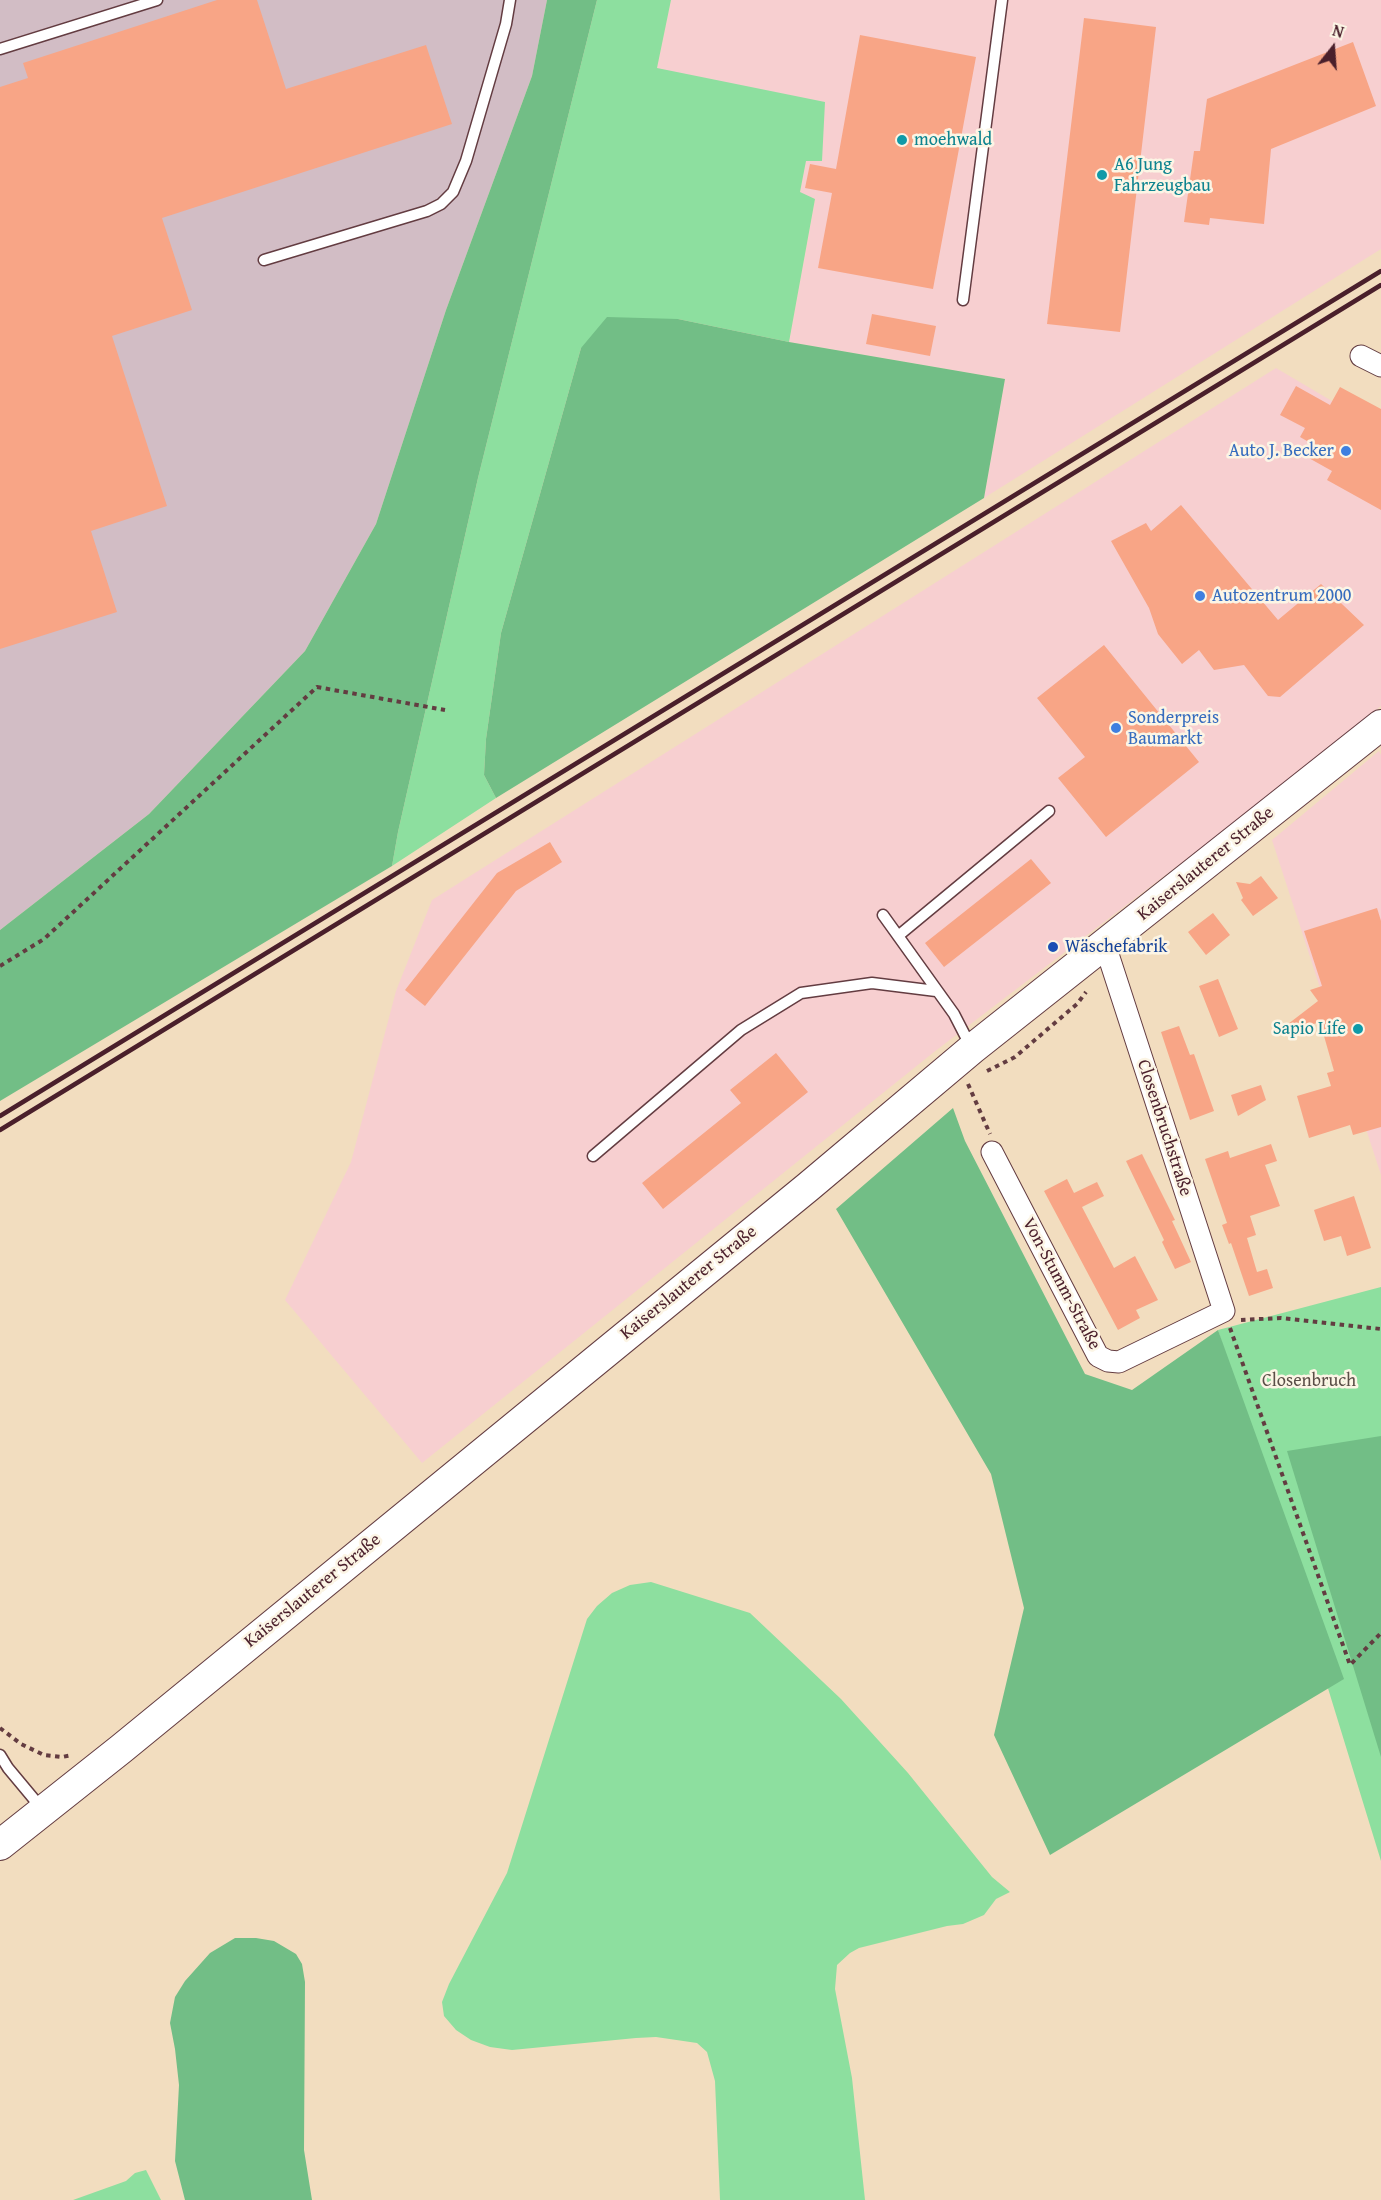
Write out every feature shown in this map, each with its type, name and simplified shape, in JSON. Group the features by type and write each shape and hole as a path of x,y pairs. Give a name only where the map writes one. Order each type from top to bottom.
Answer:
{"main road":[{"name":"Kaiserslauterer Straße","path":"0,1845 798,1194 978,1066 1381,724"}],"street":[{"path":"1361,356 1381,366"},
{"name":"Closenbruchstraße","path":"1109,955 1226,1316"},
{"name":"Von-Stumm-Straße","path":"992,1152 1098,1356 1108,1361 1119,1362 1226,1316"}],"lane":[{"path":"0,49 158,0"},
{"path":"264,260 427,211 441,204 453,192 466,161 506,24 510,0"},
{"path":"963,300 1002,0"},
{"path":"898,936 1049,811"},
{"path":"883,915 954,1014 978,1066"},
{"path":"593,1156 741,1030 801,993 872,983 936,991"},
{"path":"0,1755 43,1810"}],"path":[{"path":"0,966 44,939 317,687 445,710"},
{"path":"968,1084 978,1066 1015,1057 1077,1004 1109,955"},
{"path":"968,1084 978,1066"},
{"path":"968,1084 994,1142 992,1152"},
{"path":"1381,1329 1281,1318 1226,1316 1350,1665 1381,1633"},
{"path":"0,1728 15,1740"}],"shaded area":[{"path":"0,0 547,0 532,76 446,310 376,524 305,651 149,814 0,930"},
{"path":"671,0 1381,0 1381,249 984,498 1005,379 789,342 815,200 800,193 806,161 822,161 657,68"},
{"path":"1276,368 1381,430 1381,706 1252,809 934,1052 422,1463 285,1300 351,1162 396,991 432,900"},
{"path":"1379,751 1381,755 1381,1175 1272,840"}],"green space":[{"path":"547,0 597,0 478,478 392,866 0,1101 0,930 149,814 305,651 376,524 446,310 532,76"},
{"path":"597,0 671,0 657,68 825,102 822,161 806,161 800,192 815,199 789,342 678,319 581,348 501,633 486,739 484,775 496,798 392,866 478,478"},
{"path":"607,317 678,319 789,342 1005,379 984,498 496,798 484,775 486,739 501,633 581,348"},
{"path":"953,1108 965,1141 1085,1374 1132,1390 1218,1330 1344,1679 1050,1855 994,1735 1024,1608 991,1474 836,1209"},
{"name":"Closenbruch","path":"1381,1287 1381,1861 1218,1330"},
{"path":"1381,1436 1381,1757 1287,1451"},
{"path":"651,1582 750,1613 841,1699 908,1773 992,1877 1010,1892 996,1899 984,1915 963,1924 859,1948 837,1965 835,1989 852,2078 865,2200 720,2200 715,2081 707,2052 697,2043 656,2037 512,2050 490,2047 471,2040 456,2030 444,2016 442,2002 449,1984 507,1873 587,1619 597,1606 612,1593 630,1585"},
{"path":"235,1938 274,1941 296,1954 302,1964 305,1982 304,2150 312,2200 185,2200 175,2161 179,2085 170,2023 175,1997 185,1981 210,1953"},
{"path":"146,2170 161,2200 73,2200 126,2181 135,2173"}],"building":[{"path":"217,0 257,0 286,89 426,45 452,124 162,218 192,310 112,336 167,506 91,531 117,612 0,649 0,87 28,78 23,63"},
{"name":"A6 Jung Fahrzeugbau","path":"1084,18 1156,27 1120,332 1047,324"},
{"name":"moehwald","path":"860,35 976,57 933,289 818,268 832,193 805,188 810,164 836,169"},
{"path":"1353,42 1376,106 1271,149 1264,224 1210,218 1209,225 1184,222 1194,151 1200,151 1207,99"},
{"path":"872,314 936,326 930,356 866,344"},
{"name":"Auto J. Becker","path":"1296,386 1330,405 1340,387 1381,409 1381,510 1327,480 1332,471 1307,457 1314,445 1300,437 1305,428 1280,415"},
{"name":"Autozentrum 2000","path":"1181,505 1278,620 1321,584 1364,625 1280,697 1268,696 1244,665 1214,670 1199,650 1182,664 1158,634 1149,608 1111,541 1146,523 1151,531"},
{"name":"Sonderpreis Baumarkt","path":"1104,645 1199,762 1106,837 1058,778 1085,757 1037,698"},
{"path":"550,842 562,862 516,891 425,1006 405,990 497,873"},
{"path":"1031,859 1051,883 944,967 925,943"},
{"path":"1261,876 1278,898 1253,916 1241,900 1243,898 1236,882 1250,884"},
{"name":"Sapio Life","path":"1377,908 1381,921 1381,1127 1353,1135 1350,1125 1309,1138 1297,1096 1331,1086 1327,1073 1334,1071 1320,1022 1276,1036 1275,1034 1318,1001 1310,990 1322,986 1304,931"},
{"path":"1213,913 1230,935 1206,955 1188,932"},
{"path":"1218,979 1238,1029 1219,1037 1199,986"},
{"path":"1179,1026 1190,1055 1194,1054 1214,1111 1190,1120 1161,1032"},
{"path":"776,1053 808,1092 663,1209 642,1183 741,1103 730,1090"},
{"path":"1261,1085 1266,1100 1238,1116 1231,1095"},
{"path":"1271,1144 1277,1161 1265,1165 1280,1206 1250,1216 1256,1235 1247,1238 1257,1272 1267,1269 1273,1288 1249,1296 1231,1243 1229,1244 1222,1225 1227,1223 1205,1159 1228,1151 1230,1158"},
{"path":"1142,1154 1175,1220 1172,1221 1191,1262 1175,1269 1162,1242 1164,1240 1126,1161"},
{"path":"1067,1179 1074,1193 1097,1182 1104,1196 1082,1207 1114,1268 1135,1256 1158,1300 1136,1310 1140,1318 1118,1330 1044,1191"},
{"path":"1354,1196 1371,1248 1347,1256 1341,1236 1324,1241 1314,1210"}],"railway":[{"path":"0,1116 1381,271"},
{"path":"0,1130 1381,285"}],"place":[{"name":"moehwald","path":"902,140"},
{"name":"A6 Jung Fahrzeugbau","path":"1102,175"},
{"name":"Auto J. Becker","path":"1346,451"},
{"name":"Autozentrum 2000","path":"1200,596"},
{"name":"Sonderpreis Baumarkt","path":"1116,728"},
{"name":"Wäschefabrik","path":"1053,947"},
{"name":"Sapio Life","path":"1358,1029"}]}
